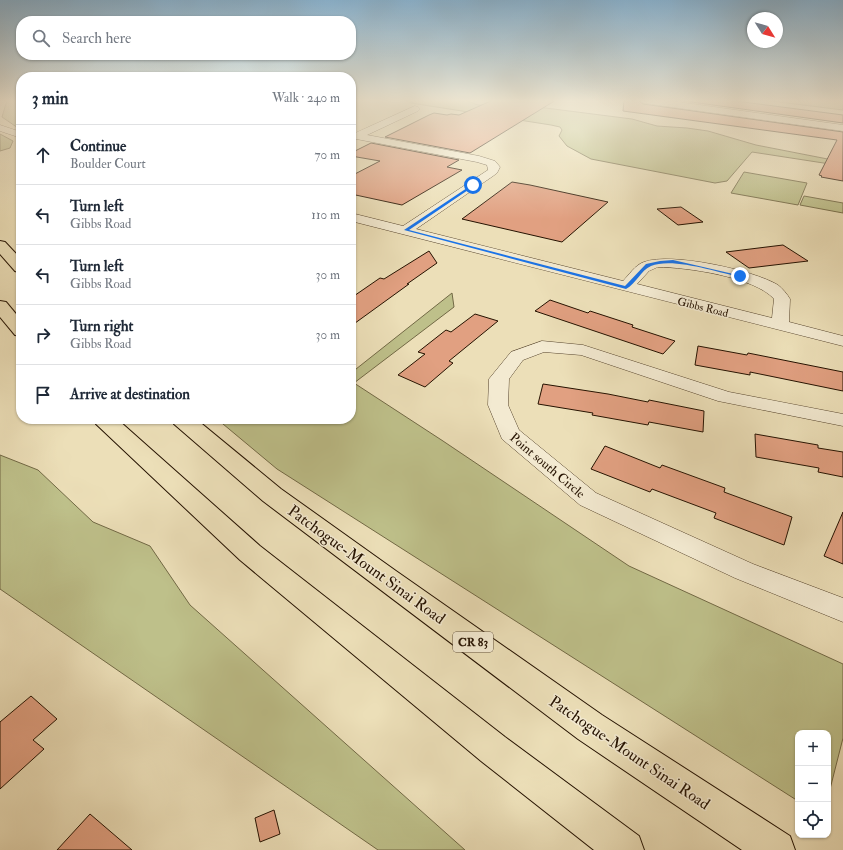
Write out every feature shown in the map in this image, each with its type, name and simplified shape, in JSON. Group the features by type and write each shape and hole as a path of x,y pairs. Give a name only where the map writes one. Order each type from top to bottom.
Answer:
{"highway":[{"path":"0,245 16,263"},
{"path":"0,306 16,325"},
{"path":"109,424 250,553 493,749 625,850"},
{"name":"Patchogue-Mount Sinai Road","path":"188,424 272,495 424,607 590,727 776,850"}],"street":[{"path":"378,140 488,161 494,167 493,171 489,174 406,230"},
{"name":"Gibbs Road","path":"356,218 626,288 843,341"},
{"path":"626,288 648,265 660,262 673,262 740,276 772,288 782,299 780,325"},
{"name":"Point south Circle","path":"843,420 725,397 583,350 542,346 516,356 499,379 498,405 510,434 588,499 744,571 843,610"}],"green space":[{"path":"0,140 13,141 10,148 0,151"},
{"path":"562,140 738,140 756,145 843,162 843,166 752,152 727,181 715,183 591,159 567,146"},
{"path":"744,172 807,183 798,205 731,193"},
{"path":"804,196 843,203 843,213 800,205"},
{"path":"452,293 454,307 356,381 356,369"},
{"path":"356,384 629,566 843,664 843,738 831,785 831,730 795,730 795,799 277,469 223,424 356,424"},
{"path":"0,455 38,470 93,522 150,546 190,605 465,850 378,850 0,589"}],"building":[{"path":"399,140 492,140 470,153"},
{"path":"835,140 843,140 843,181 821,177 822,176 819,175 837,140"},
{"path":"371,143 459,160 447,167 462,170 402,205 356,195 356,173 380,161 356,157 356,150"},
{"path":"512,182 608,202 562,242 462,219"},
{"path":"681,207 703,222 678,225 657,209"},
{"path":"783,245 808,261 749,268 726,252"},
{"path":"429,251 437,263 356,322 356,295 380,278 384,279"},
{"path":"550,300 588,313 590,311 633,325 632,327 675,341 663,354 535,311"},
{"path":"475,314 498,321 449,361 453,363 425,387 398,375 425,354 418,352 446,330 451,332"},
{"path":"698,346 747,355 748,353 843,372 843,391 750,372 750,375 695,365"},
{"path":"543,384 648,402 649,400 704,411 703,432 649,422 648,425 592,415 593,413 538,404"},
{"path":"755,434 818,445 818,448 843,452 843,477 818,472 819,468 756,457"},
{"path":"605,446 660,468 662,465 725,488 724,492 792,517 784,545 714,518 716,513 652,489 650,492 591,469"},
{"path":"843,512 843,564 824,556"},
{"path":"31,696 57,719 33,740 44,749 0,789 0,722"},
{"path":"274,810 280,834 260,842 255,818"},
{"path":"90,814 132,850 57,850"}],"route":[{"path":"473,185 406,230 499,256 626,288 648,265 660,262 673,262 740,276"}]}
